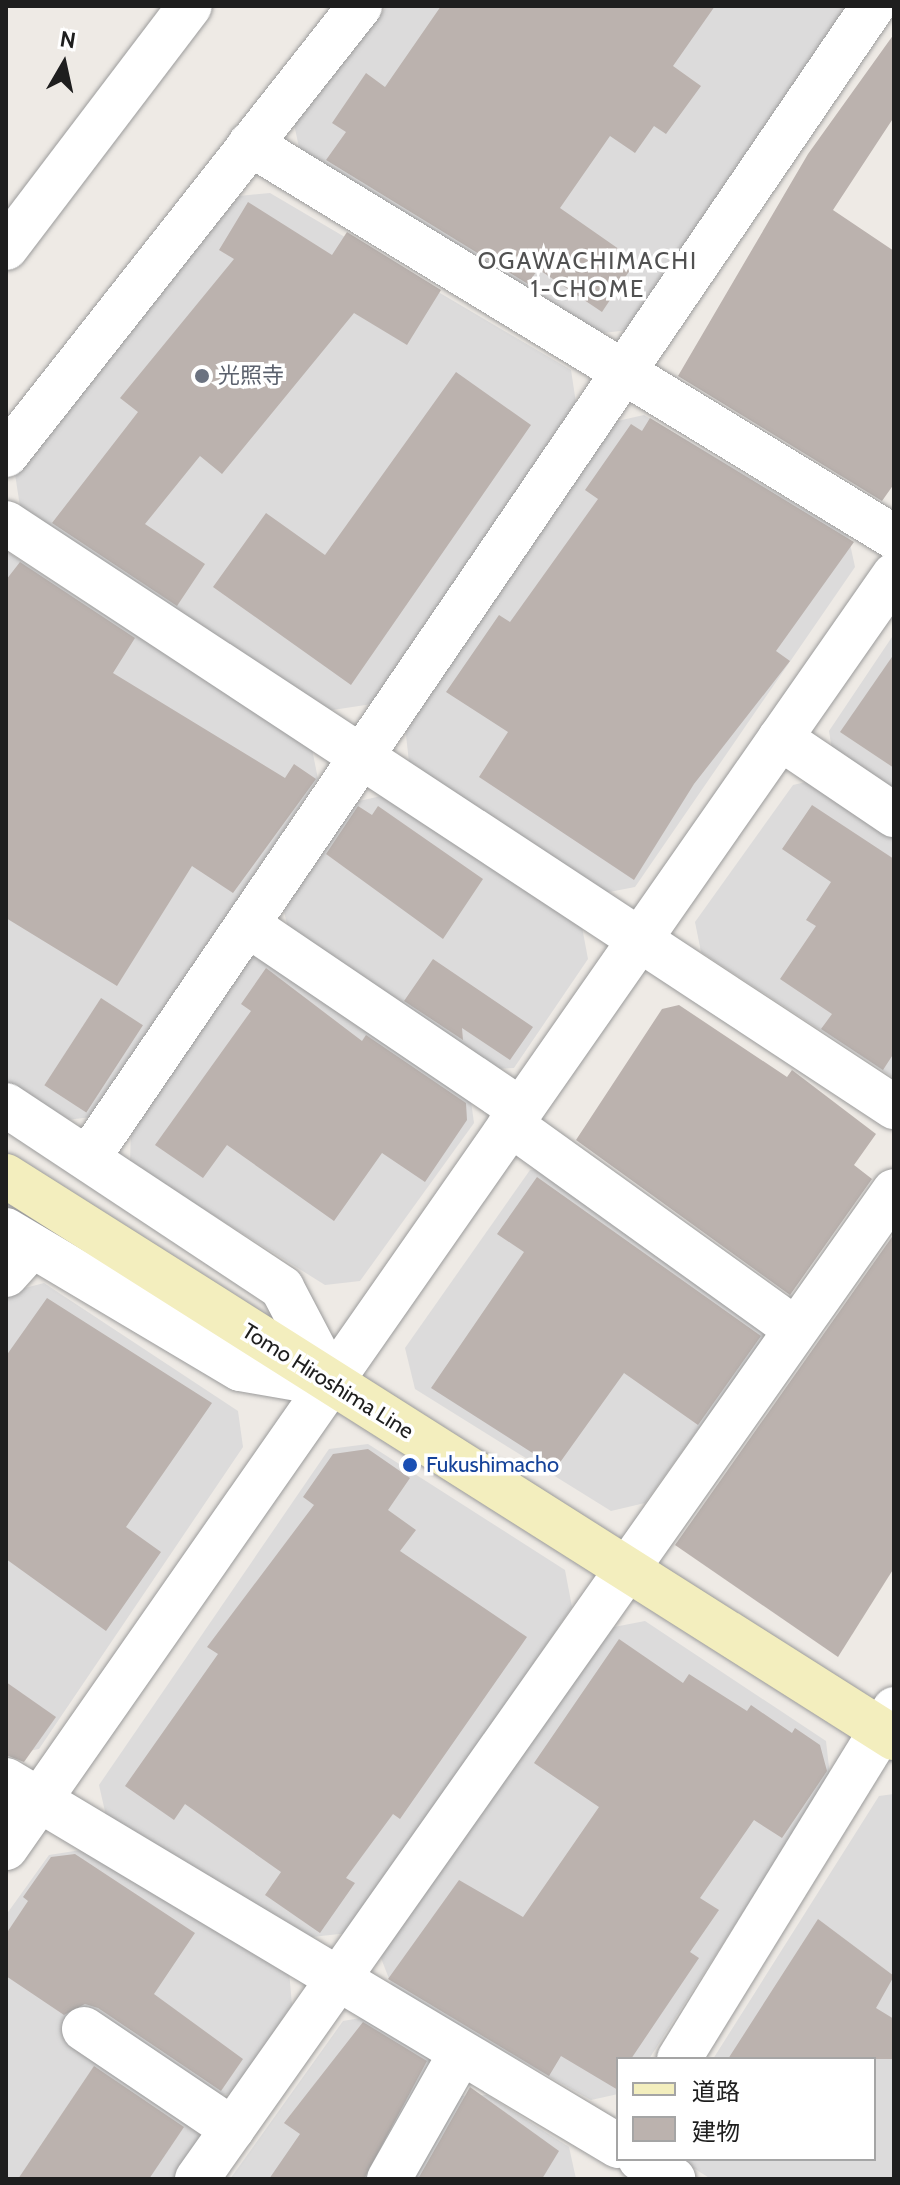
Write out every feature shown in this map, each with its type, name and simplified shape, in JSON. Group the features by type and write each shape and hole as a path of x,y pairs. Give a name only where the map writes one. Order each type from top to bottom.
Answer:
{"main road":[{"name":"Tomo Hiroshima Line","path":"6,1176 625,1568 890,1726"}],"street":[{"path":"6,248 190,6"},
{"path":"6,455 360,6"},
{"path":"88,1158 620,372 873,6"},
{"path":"250,144 894,537"},
{"path":"6,523 362,754 894,1107"},
{"path":"6,1848 22,1790 333,1385 515,1116 894,575"},
{"path":"780,738 894,815"},
{"path":"248,925 515,1116 795,1329"},
{"path":"6,1105 282,1288 333,1385"},
{"path":"197,2179 625,1568 894,1191"},
{"path":"15,1250 240,1369 333,1385"},
{"path":"680,2057 890,1726"},
{"path":"22,1790 334,1981 616,2145"},
{"path":"84,2029 232,2129"},
{"path":"389,2179 460,2054"},
{"path":"643,2161 673,2179"}],"shaded area":[{"path":"387,6 853,6 628,330 587,335 301,157 294,124"},
{"path":"270,193 571,370 576,403 372,704 326,711 21,513 15,474 239,196"},
{"path":"644,415 848,535 855,567 635,887 604,893 409,762 405,726 613,422"},
{"path":"6,551 312,749 318,779 92,1117 58,1121 6,1088"},
{"path":"894,634 894,798 833,756 829,731"},
{"path":"818,779 894,831 894,1078 701,952 695,922 793,785"},
{"path":"381,796 582,927 588,959 514,1068 488,1069 289,933 283,907 355,802"},
{"path":"264,954 470,1094 474,1123 360,1281 325,1285 130,1163 131,1128 241,959"},
{"path":"550,1168 763,1319 764,1338 645,1503 611,1511 415,1389 405,1348 530,1170"},
{"path":"44,1283 238,1411 243,1447 39,1749 6,1755 6,1293"},
{"path":"368,1444 565,1570 572,1607 348,1933 312,1937 106,1816 99,1785 329,1449"},
{"path":"645,1621 826,1741 830,1776 650,2057 616,2057 616,2094 591,2100 393,1989 379,1953 614,1627"},
{"path":"894,1794 894,2179 711,2179 682,2161 876,2161 876,2057 714,2057 879,1796"},
{"path":"81,1850 289,1971 292,2005 231,2094 209,2096 197,2118 202,2146 179,2179 6,2179 6,1915 49,1855"},
{"path":"366,2017 433,2056 433,2080 377,2179 230,2179 343,2021"},
{"path":"487,2095 569,2147 576,2179 408,2179 456,2096"}],"building":[{"path":"441,6 715,6 673,66 701,86 666,134 654,126 635,153 610,136 560,208 636,261 602,312 538,269 528,284 326,160 346,132 332,123 366,73 385,87"},
{"path":"894,34 894,117 833,210 894,251 894,484 882,501 678,376 808,154"},
{"path":"248,202 332,255 347,232 441,290 407,345 354,313 222,474 200,456 145,524 205,564 177,606 52,523 138,412 120,398 234,259 219,250"},
{"path":"456,372 531,425 351,685 213,587 266,513 325,555"},
{"path":"650,418 854,542 776,651 790,661 694,784 634,880 479,777 508,732 446,692 499,615 510,622 598,499 585,490 631,424 642,431"},
{"path":"20,562 135,638 113,673 285,778 294,764 316,779 233,893 192,866 117,986 6,918 6,580"},
{"path":"894,654 894,768 840,732"},
{"path":"812,805 894,859 894,1053 883,1070 821,1029 832,1014 780,979 816,926 806,920 831,882 782,849"},
{"path":"358,806 372,815 378,806 483,879 443,939 326,854"},
{"path":"433,959 533,1027 510,1060 462,1028 463,1040 404,1001"},
{"path":"266,968 362,1041 366,1035 466,1103 467,1120 425,1182 382,1153 334,1221 227,1145 203,1178 155,1145 251,1011 241,1004"},
{"path":"101,998 143,1025 86,1112 44,1085"},
{"path":"679,1005 787,1077 792,1070 876,1134 854,1165 872,1179 790,1295 576,1140 662,1009"},
{"path":"537,1177 761,1336 698,1425 624,1373 556,1468 431,1388 524,1252 497,1234"},
{"path":"894,1234 894,1568 838,1657 675,1545"},
{"path":"47,1298 212,1403 126,1527 161,1552 106,1631 6,1559 6,1356"},
{"path":"368,1449 410,1478 388,1510 416,1530 400,1551 527,1637 400,1819 393,1814 346,1878 355,1883 320,1933 265,1895 281,1872 185,1804 174,1820 125,1786 218,1654 207,1647 314,1505 303,1497 333,1454"},
{"path":"619,1639 683,1683 689,1674 747,1711 751,1705 792,1733 795,1728 820,1745 827,1771 782,1838 754,1820 700,1898 719,1910 690,1952 699,1958 632,2057 616,2057 616,2089 561,2056 549,2076 388,1979 459,1880 523,1917 599,1807 534,1763"},
{"path":"6,1682 56,1717 24,1762 6,1755"},
{"path":"75,1854 195,1933 154,1994 243,2059 221,2091 98,2008 85,2004 64,2015 6,1976 6,1934 28,1901 23,1897 51,1857"},
{"path":"818,1919 894,1976 876,2008 894,2019 894,2059 729,2057"},
{"path":"363,2022 427,2061 364,2179 269,2179 300,2134 284,2123"},
{"path":"94,2066 184,2127 149,2179 18,2179"},
{"path":"470,2087 559,2151 542,2179 418,2179"}],"place":[{"name":"光照寺","path":"202,376"},
{"name":"Fukushimacho","path":"410,1465"}],"district":[{"name":"OGAWACHIMACHI 1-CHOME","path":"588,275"}]}
